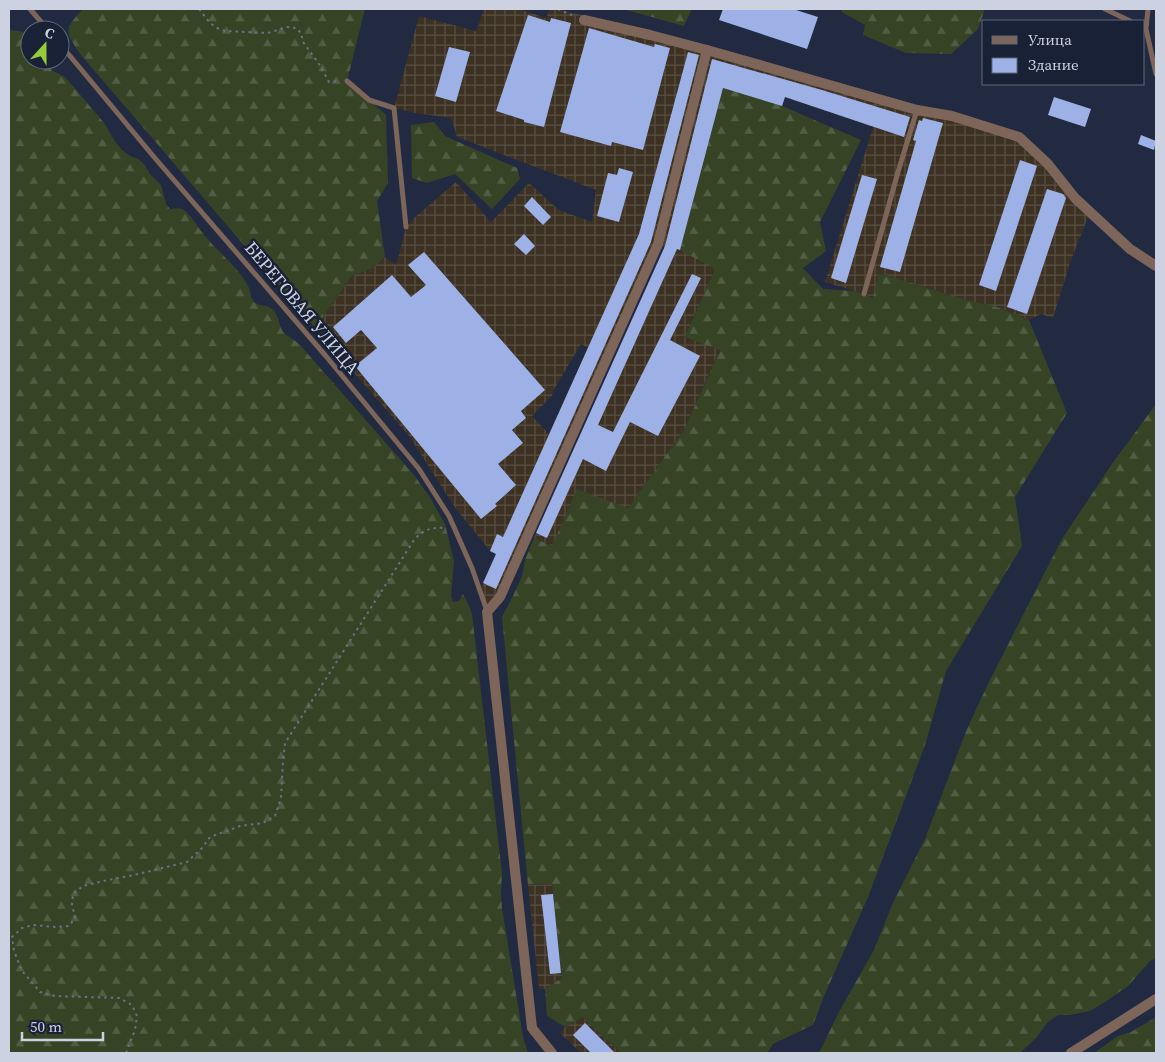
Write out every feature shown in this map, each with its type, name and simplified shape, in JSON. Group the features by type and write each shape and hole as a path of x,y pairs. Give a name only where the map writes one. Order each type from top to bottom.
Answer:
{"street":[{"path":"584,20 707,50 917,110 952,116 1019,137 1048,164 1075,198 1130,249 1156,266"},
{"path":"552,1053 532,1028 487,612 500,597 658,244 707,50"},
{"path":"1071,1053 1156,999"}],"lane":[{"path":"1104,9 1128,20"},
{"path":"1148,9 1145,28 1156,74"},
{"name":"БЕРЕГОВАЯ УЛИЦА","path":"70,56 325,355 418,470 449,516 472,568 487,612"},
{"path":"347,81 369,100 394,108 406,227"},
{"path":"864,294 917,110"}],"path":[{"path":"199,9 210,23 216,28 225,31 268,33 287,27 296,28 300,33 302,42 319,64 329,82 347,81"},
{"path":"558,9 584,20"},
{"path":"126,1053 135,1030 137,1016 132,1005 120,998 55,996 40,992 22,971 14,952 12,937 22,928 33,925 70,926 75,918 72,904 73,894 83,886 188,862 210,837 240,826 264,823 275,816 281,798 285,743 294,728 414,540 422,531 445,527 455,530"}],"shaded area":[{"path":"484,9 519,9 546,18 550,9 556,9 651,31 1019,137 1090,212 1070,263 1053,318 1041,314 1029,320 1000,308 963,299 879,273 874,298 825,282 873,127 785,97 782,106 723,88 715,269 685,337 720,349 684,430 628,508 552,546 534,538 664,249 664,246 658,244 500,597 487,612 480,591 496,554 490,551 456,509 409,436 315,328 352,276 373,268 385,257 396,265 406,227 456,182 491,222 529,183 559,210 592,222 596,190 457,137 451,118 394,108 419,16 476,31","holes":["581,344 588,348 549,434 532,416 552,396 553,391"]},
{"path":"552,884 562,978 545,989 539,989 528,885"},
{"path":"582,1017 621,1053 581,1053 560,1033 565,1027"}],"green space":[{"path":"83,9 365,9 347,81 386,115 388,183 377,201 385,257 373,268 352,276 315,328 81,55 70,38 70,25"},
{"path":"623,9 692,9 684,26"},
{"path":"842,9 985,9 978,29 951,54 906,53 863,35 865,25 842,12"},
{"path":"9,30 20,32 20,70 52,70 65,77 105,124 121,149 144,164 150,174 161,185 166,204 170,209 182,209 190,216 207,239 245,280 254,302 275,312 284,333 299,344 414,475 431,499 445,524 454,561 451,596 453,602 459,601 463,594 472,614 502,873 502,908 523,1037 528,1053 9,1053"},
{"path":"723,88 782,106 861,140 820,222 826,251 803,268 823,289 855,291 873,298 879,273 963,299 1000,308 1029,320 1067,413 1015,497 1022,546 946,671 925,745 868,897 813,1025 773,1044 767,1053 621,1053 582,1017 565,1027 547,1016 545,989 562,978 552,884 528,885 502,617 522,576 525,560 534,538 552,546 577,489 628,508 684,430 720,350 685,337 715,269 680,250"},
{"path":"434,122 445,136 517,168 520,179 492,209 455,174 427,183 412,178 411,125"},
{"path":"1156,404 1156,958 1150,961 1128,986 1090,1011 1058,1015 1047,1023 1037,1037 1020,1053 819,1053 839,1012 874,950 892,905 925,839 967,729 1062,539 1112,464"},
{"path":"1156,1017 1156,1053 1094,1053 1118,1036 1131,1032"}],"building":[{"path":"723,9 793,9 818,17 807,49 719,20"},
{"path":"528,15 550,22 551,18 571,23 544,127 524,122 524,120 496,111"},
{"path":"589,28 654,47 655,44 670,48 643,150 612,142 611,146 560,132"},
{"path":"449,47 470,52 456,102 435,96"},
{"path":"688,52 699,55 651,242 496,589 483,583 496,554 490,551 497,534 503,537 639,234"},
{"path":"712,59 910,117 904,137 785,97 782,106 723,88 680,250 677,249 598,425 613,432 692,274 701,278 670,340 700,356 658,436 630,422 606,471 583,459 547,538 536,533 665,246"},
{"path":"1054,97 1091,109 1085,127 1048,115"},
{"path":"923,118 943,123 900,272 880,267 916,141 913,140 919,120 922,121"},
{"path":"1141,135 1156,141 1154,150 1138,144"},
{"path":"1020,160 1037,166 996,291 979,285"},
{"path":"619,168 633,172 619,222 597,216 608,173 617,175"},
{"path":"862,175 877,179 846,283 831,278"},
{"path":"1047,189 1063,194 1066,198 1027,314 1007,307"},
{"path":"532,197 551,217 543,225 524,206"},
{"path":"524,234 535,246 526,255 514,244"},
{"path":"424,252 545,390 521,411 526,418 512,430 523,443 498,464 516,485 495,504 497,506 481,519 355,366 377,348 361,330 346,343 333,327 392,275 411,297 426,285 408,265"},
{"path":"553,894 561,973 550,974 541,895"},
{"path":"585,1023 615,1053 591,1053 573,1035"}]}
